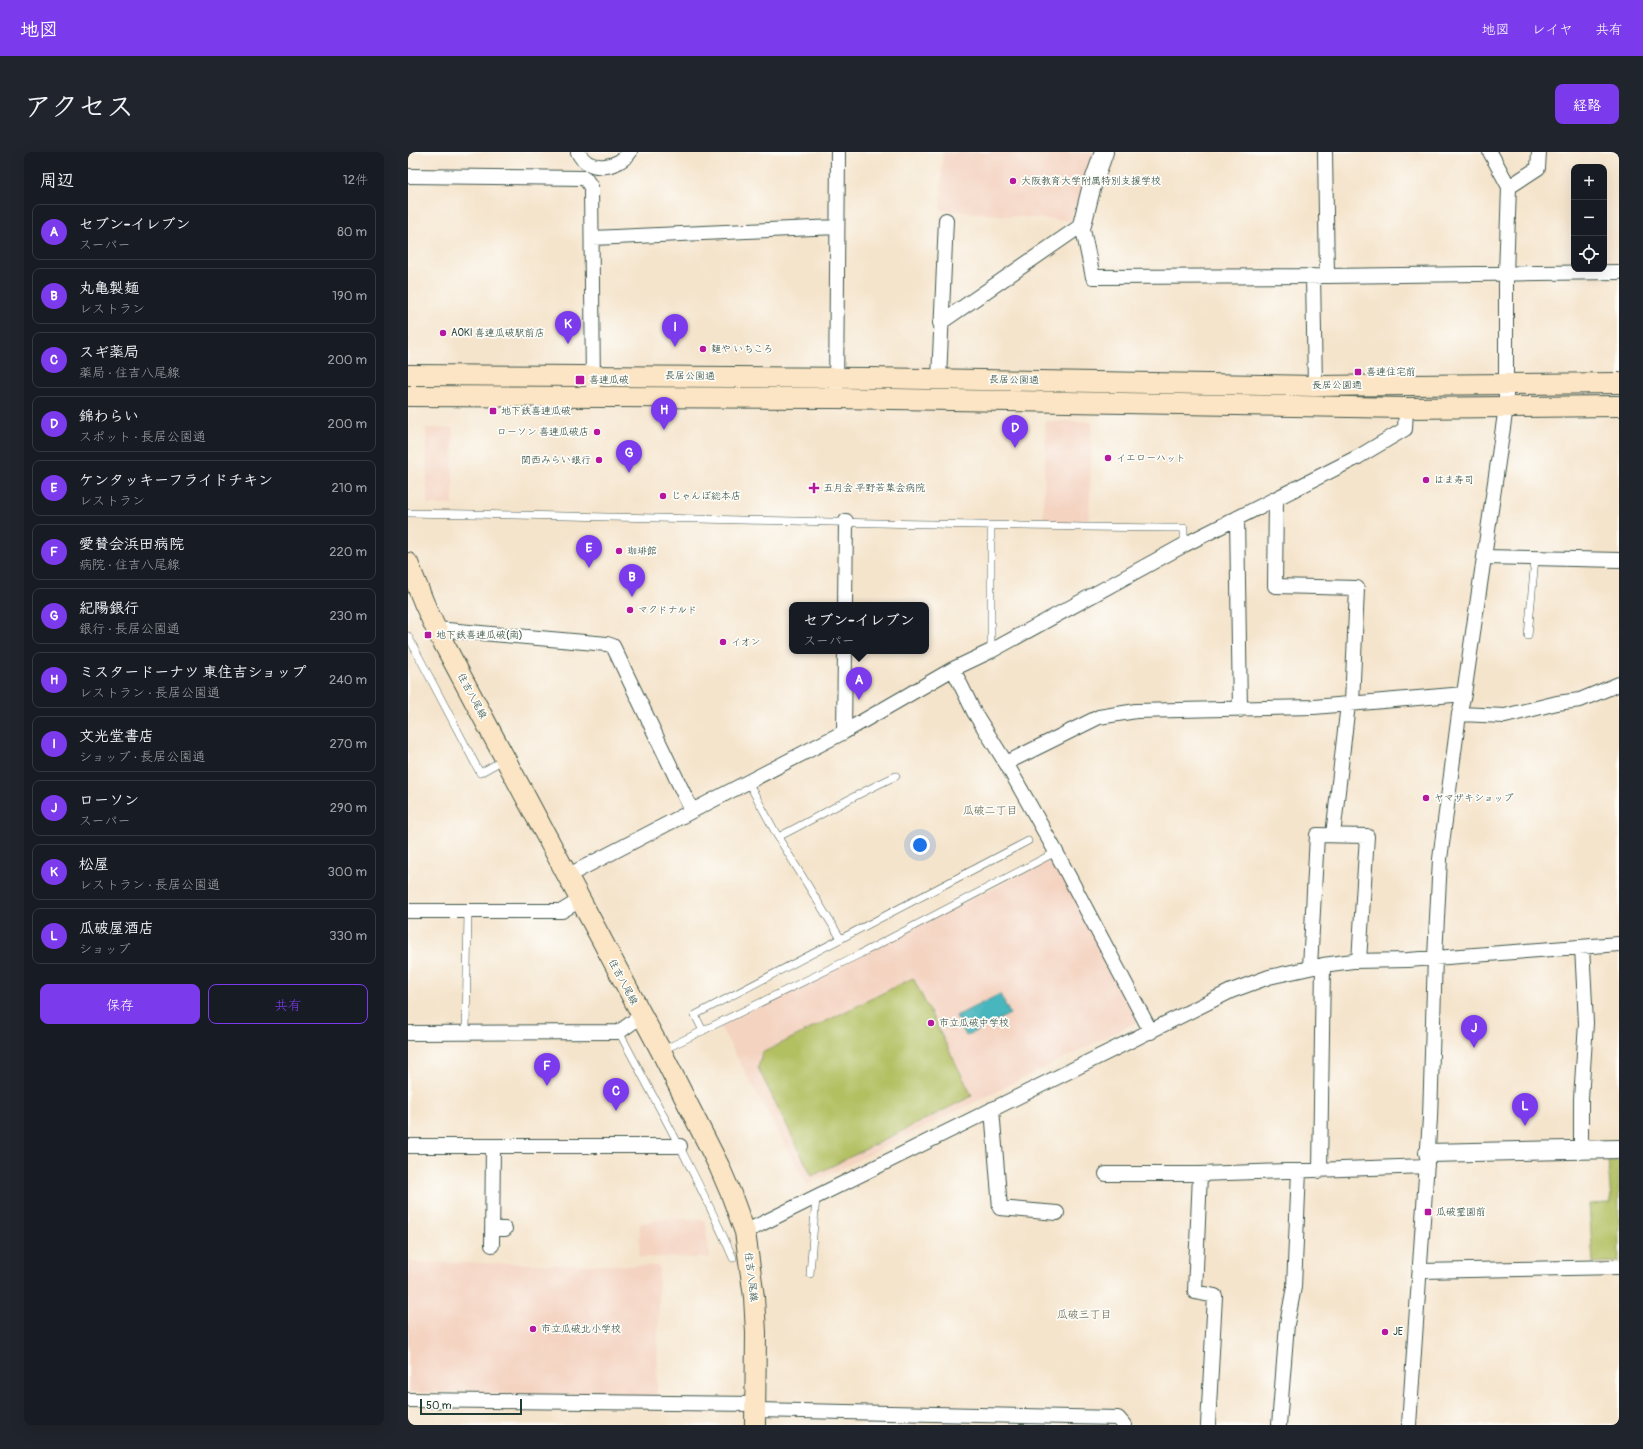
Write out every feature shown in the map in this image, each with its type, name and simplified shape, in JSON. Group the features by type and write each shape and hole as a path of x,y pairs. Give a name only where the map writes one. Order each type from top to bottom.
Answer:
{"main road":[{"name":"長居公園通","path":"408,375 938,379 1315,386 1619,383"},
{"path":"408,396 836,398 1406,408 1619,406"},
{"name":"住吉八尾線","path":"408,563 436,629 661,1051 719,1166 745,1232 754,1297 756,1333 755,1413"}],"street":[{"path":"578,152 588,163 599,167 612,166 622,161 630,152"},
{"path":"836,398 838,152"},
{"path":"1104,152 1082,225 1093,277 1328,276 1619,272"},
{"path":"1325,152 1328,276"},
{"path":"1409,1425 1421,1271 1433,1043 1435,957 1440,859 1459,714 1464,694 1506,407 1506,274 1509,187 1490,152"},
{"path":"1509,187 1538,168 1539,152"},
{"path":"584,178 588,163"},
{"path":"408,176 584,178"},
{"path":"584,178 592,188 594,397"},
{"path":"938,379 946,220"},
{"path":"940,323 1082,225"},
{"path":"593,238 837,227"},
{"path":"1313,276 1315,386"},
{"path":"567,876 844,732 953,669 991,651 1184,546 1358,457 1405,429 1406,408"},
{"path":"1276,499 1276,586 1357,588 1350,704 1333,835"},
{"path":"1237,518 1240,710"},
{"path":"845,602 846,521"},
{"path":"1484,557 1619,560"},
{"path":"436,629 607,644 613,646 692,811"},
{"path":"844,732 845,654"},
{"path":"953,669 974,712 1006,763 1056,852 1151,1032"},
{"path":"1459,714 1505,716 1557,703 1580,700 1619,684"},
{"path":"1006,763 1099,717 1136,712 1240,710 1350,704 1464,694"},
{"path":"1320,1170 1317,835 1367,836 1359,961"},
{"path":"408,911 562,911 580,900"},
{"path":"745,1232 1231,991 1269,977 1317,966 1359,961 1408,960 1619,944"},
{"path":"1581,1150 1581,1098 1586,1023 1582,947"},
{"path":"408,1033 618,1032 641,1016"},
{"path":"992,1109 1000,1208 1057,1213"},
{"path":"408,1146 680,1146"},
{"path":"492,1245 499,1229 493,1146"},
{"path":"1106,1174 1200,1174 1320,1170 1427,1160 1619,1149"},
{"path":"1278,1425 1287,1324 1294,1287 1299,1171"},
{"path":"1200,1174 1196,1292 1215,1296 1208,1425"},
{"path":"1421,1271 1619,1267"},
{"path":"408,1400 755,1413 1118,1418 1124,1425"}],"lane":[{"path":"408,513 846,521 991,526 1184,528 1184,546"},
{"path":"991,526 991,651"},
{"path":"1528,636 1535,558"},
{"path":"408,636 480,773 505,759"},
{"path":"778,837 868,789 896,776"},
{"path":"748,782 778,837 841,939"},
{"path":"703,1031 695,1015 1028,841"},
{"path":"661,1051 860,954 1056,852"},
{"path":"466,1032 468,911"},
{"path":"618,1032 680,1146 714,1214 733,1258"},
{"path":"810,1274 816,1197"}],"shaded area":[{"name":"大阪教育大学附属特別支援学校","path":"943,152 1096,152 1071,221 940,210"},
{"path":"1046,421 1092,422 1089,525 1043,523"},
{"path":"426,428 453,428 453,505 427,505"},
{"name":"市立瓜破中学校","path":"1054,858 1141,1020 807,1185 720,1026"},
{"path":"669,1218 705,1220 710,1258 639,1257 640,1224"},
{"name":"市立瓜破北小学校","path":"408,1262 659,1266 657,1396 408,1392"}],"green space":[{"path":"913,978 972,1096 812,1176 758,1068 762,1053"},
{"path":"1608,1161 1619,1161 1619,1262 1593,1263 1589,1204 1611,1203"}],"water":[{"path":"1000,994 1010,1014 966,1036 956,1016"}],"place":[{"name":"大阪教育大学附属特別支援学校","path":"1013,181"},
{"name":"AOKI 喜連瓜破駅前店","path":"443,333"},
{"name":"松屋","path":"568,344"},
{"name":"文光堂書店","path":"675,347"},
{"name":"麺や いちころ","path":"703,349"},
{"name":"喜連住宅前","path":"1358,372"},
{"name":"喜連瓜破","path":"580,380"},
{"name":"地下鉄喜連瓜破","path":"493,411"},
{"name":"ミスタードーナツ 東住吉ショップ","path":"664,430"},
{"name":"ローソン 喜連瓜破店","path":"597,432"},
{"name":"錦わらい","path":"1015,448"},
{"name":"イエローハット","path":"1108,458"},
{"name":"関西みらい銀行","path":"599,460"},
{"name":"紀陽銀行","path":"629,473"},
{"name":"はま寿司","path":"1426,480"},
{"name":"五月会 平野若葉会病院","path":"814,488"},
{"name":"じゃんぼ総本店","path":"663,496"},
{"name":"珈琲館","path":"619,551"},
{"name":"ケンタッキーフライドチキン","path":"589,568"},
{"name":"丸亀製麺","path":"632,597"},
{"name":"マクドナルド","path":"630,610"},
{"name":"地下鉄喜連瓜破(南)","path":"428,635"},
{"name":"イオン","path":"723,642"},
{"name":"セブン-イレブン","path":"859,700"},
{"name":"ヤマザキショップ","path":"1426,798"},
{"name":"市立瓜破中学校","path":"931,1023"},
{"name":"ローソン","path":"1474,1048"},
{"name":"愛賛会浜田病院","path":"547,1086"},
{"name":"スギ薬局","path":"616,1111"},
{"name":"瓜破屋酒店","path":"1525,1126"},
{"name":"瓜破霊園前","path":"1428,1212"},
{"name":"市立瓜破北小学校","path":"533,1329"},
{"name":"JE","path":"1385,1332"}],"district":[{"name":"瓜破二丁目","path":"990,810"},
{"name":"瓜破三丁目","path":"1084,1314"}]}
